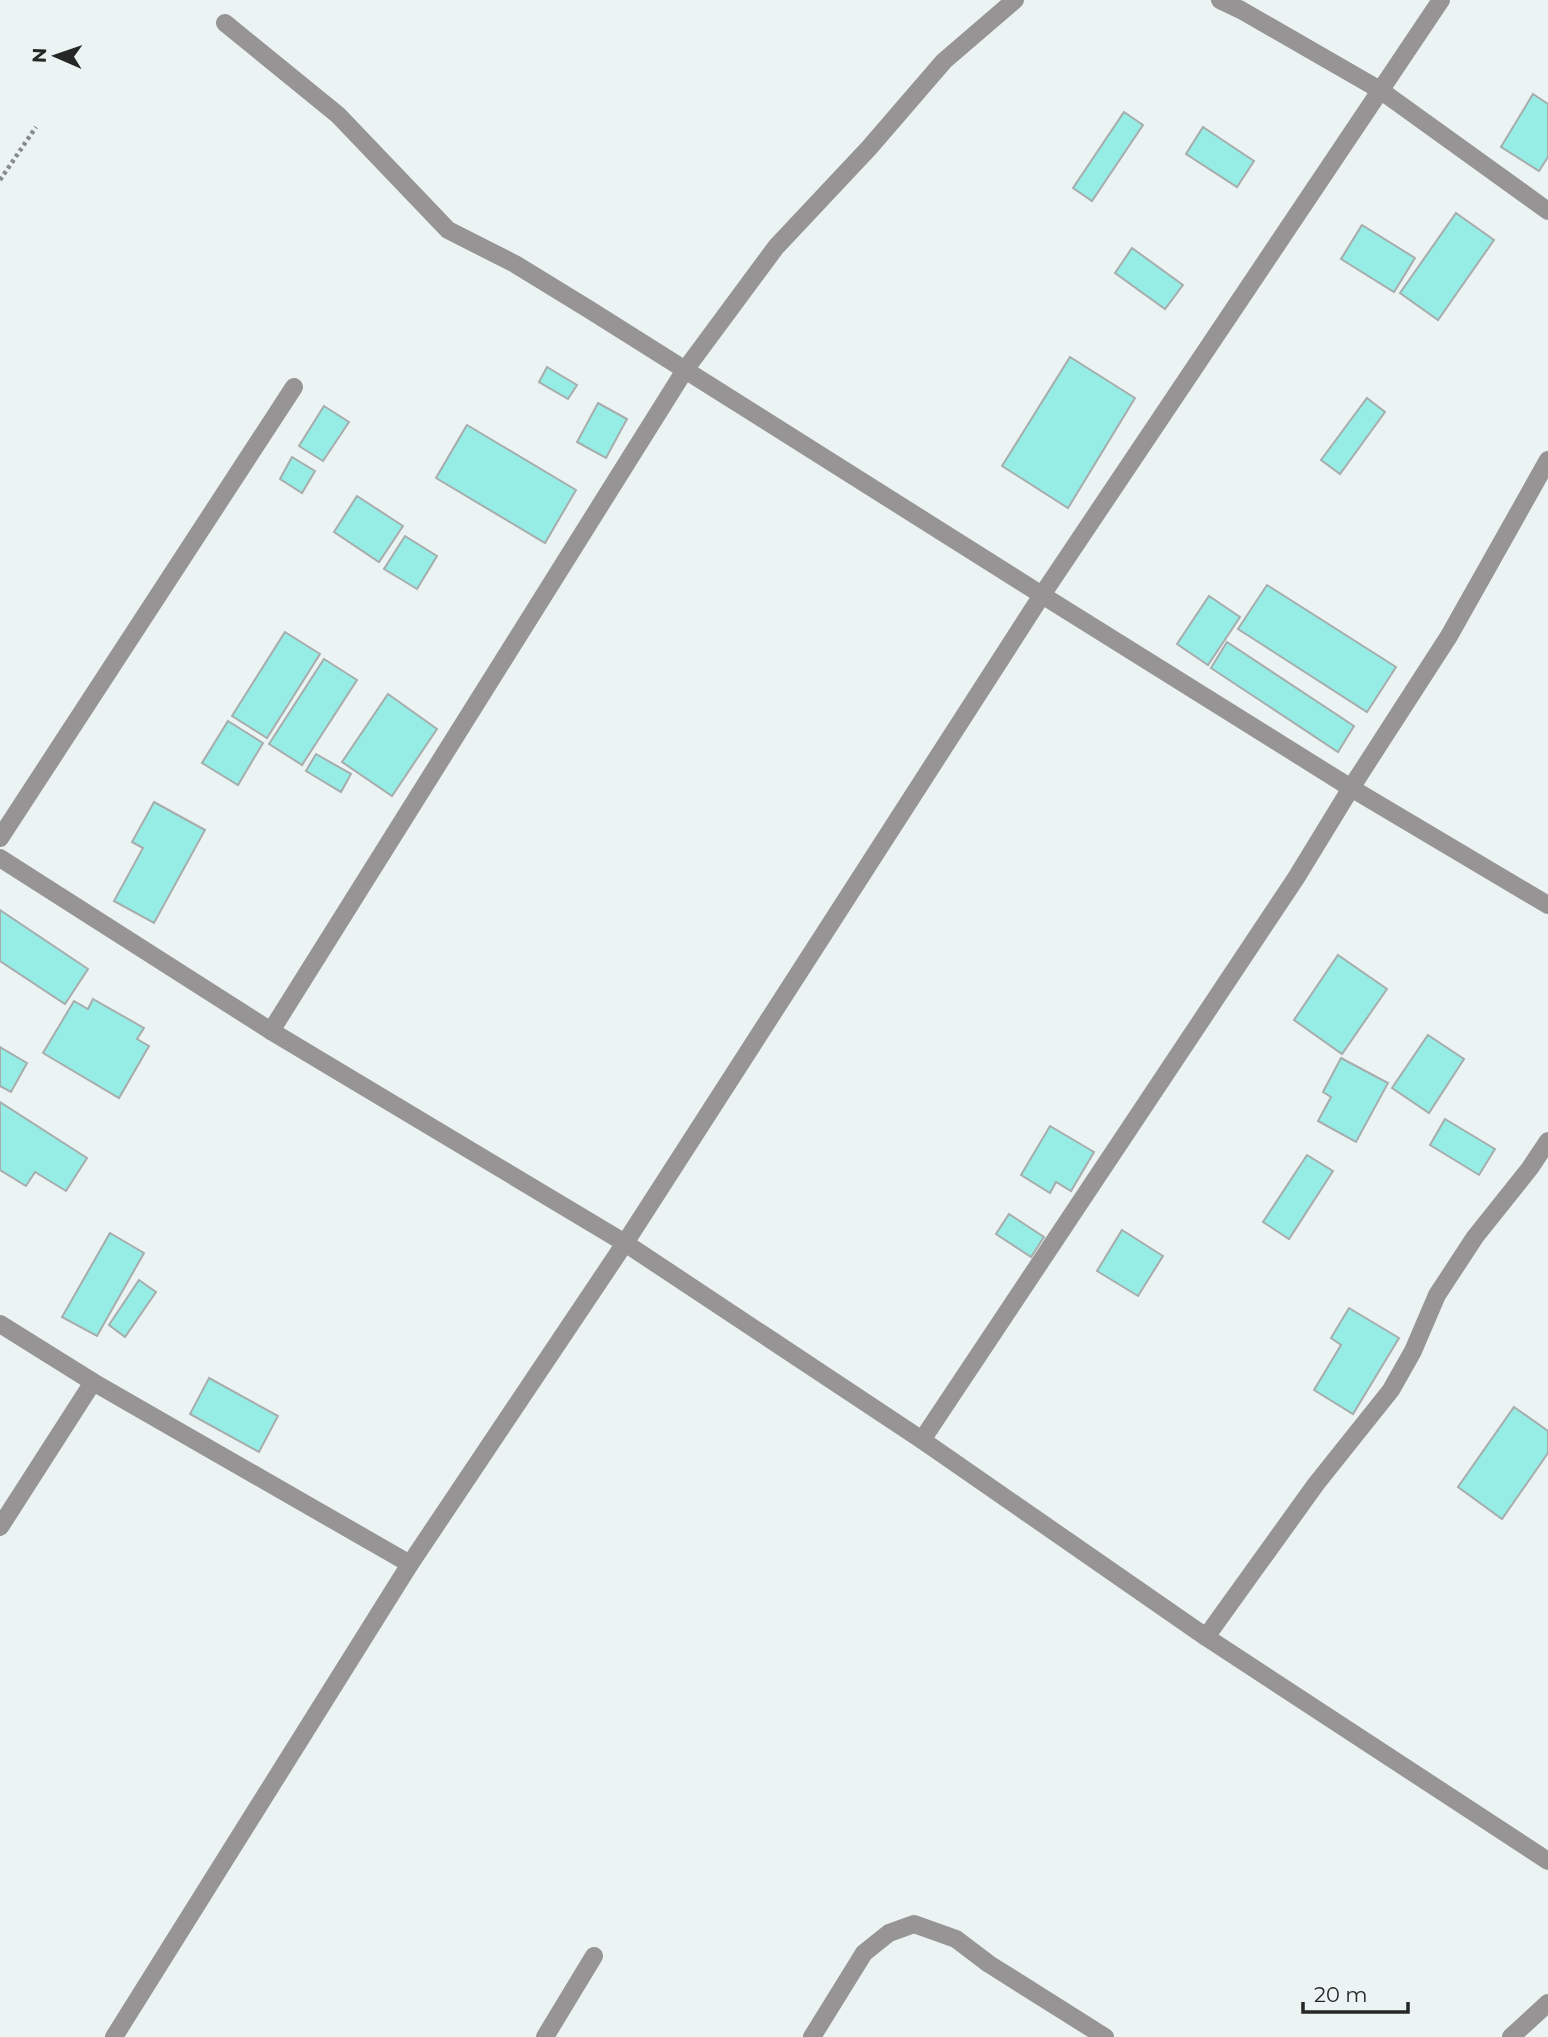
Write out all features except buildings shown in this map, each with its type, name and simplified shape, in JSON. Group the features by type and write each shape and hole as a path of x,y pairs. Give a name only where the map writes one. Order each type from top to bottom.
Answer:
{"street":[{"path":"271,1031 685,370 776,247 869,148 944,61 1015,0"},
{"path":"1220,0 1380,90 1548,211"},
{"path":"114,2037 410,1564 625,1243 1042,595 1441,0"},
{"path":"225,23 338,115 448,230 515,264 1352,788 1548,905"},
{"path":"0,838 294,387"},
{"path":"922,1440 1296,878 1449,636 1548,460"},
{"path":"0,858 271,1031 625,1243 922,1440 1206,1637 1548,1861"},
{"path":"1206,1637 1316,1484 1391,1390 1413,1350 1437,1295 1475,1237 1548,1141"},
{"path":"0,1324 93,1382 410,1564"},
{"path":"0,1527 93,1382"},
{"path":"812,2037 864,1953 889,1933 914,1924 956,1939 989,1964 1105,2037"},
{"path":"545,2037 594,1956"},
{"path":"1511,2037 1548,2003"}],"path":[{"path":"0,180 36,127"}]}
